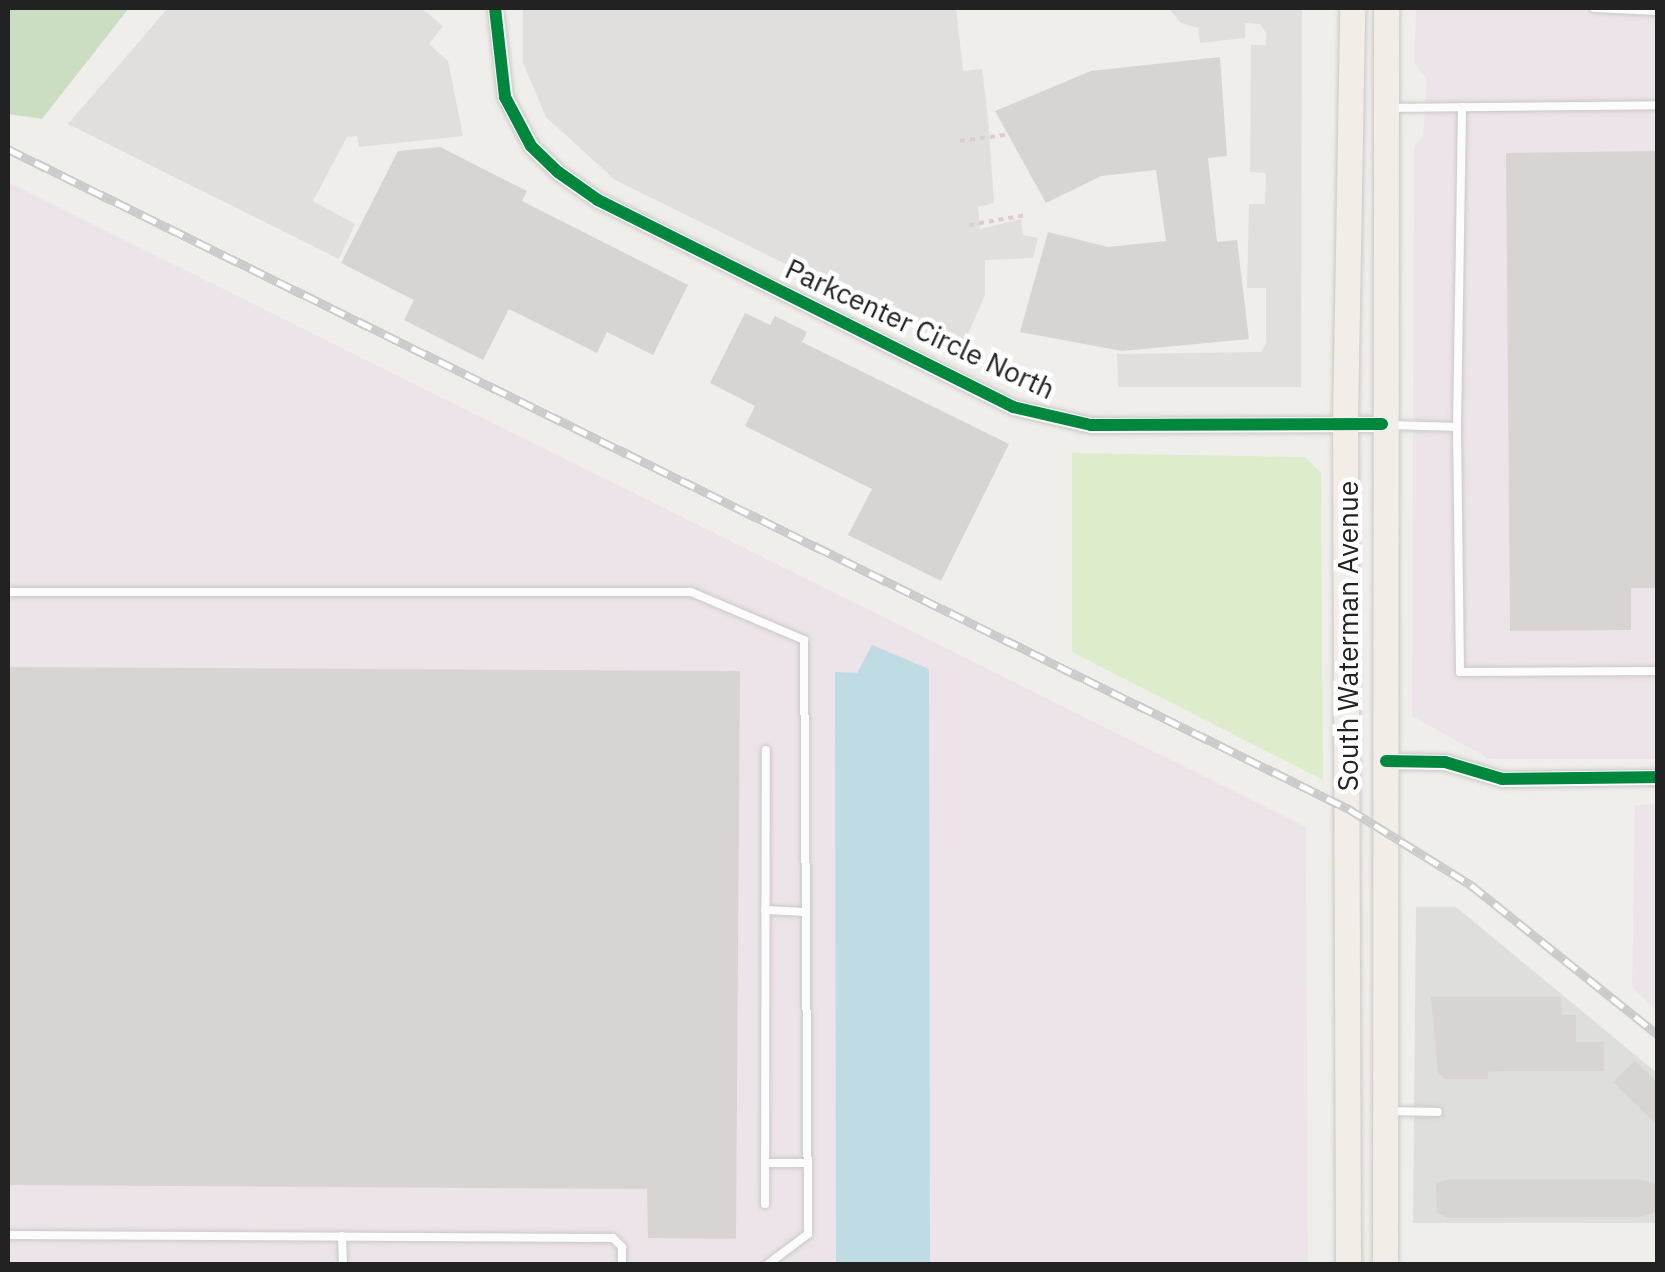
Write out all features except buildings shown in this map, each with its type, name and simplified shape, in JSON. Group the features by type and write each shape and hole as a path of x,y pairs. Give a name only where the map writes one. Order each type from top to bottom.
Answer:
{"main road":[{"name":"South Waterman Avenue","path":"1348,1264 1345,422 1352,8"},
{"name":"South Waterman Avenue","path":"1385,1264 1382,424 1386,8"}],"street":[{"name":"Parkcenter Circle North","path":"496,8 505,96 532,146 598,200 1013,406 1091,425 1382,424"},
{"path":"1386,762 1444,762 1502,779 1658,777"}],"lane":[{"path":"1594,8 1658,11"},
{"path":"1384,108 1658,105"},
{"path":"1462,108 1457,427 1460,672 1658,670"},
{"path":"1382,424 1457,427"},
{"path":"8,592 691,592 804,640 808,1234 768,1264"},
{"path":"765,1204 766,750"},
{"path":"765,910 806,912"},
{"path":"1385,1111 1438,1112"},
{"path":"765,1163 808,1163"},
{"path":"8,1235 613,1238 622,1247 622,1264"},
{"path":"342,1236 343,1264"}],"path":[{"path":"960,141 1010,134"},
{"path":"969,226 1026,215"}],"shaded area":[{"path":"168,8 421,8 443,26 429,44 448,61 463,136 359,147 357,136 347,137 313,201 355,224 339,259 68,124"},
{"path":"523,8 956,8 963,71 982,69 988,118 994,203 978,207 980,229 1021,219 1023,235 1038,238 1033,258 985,260 985,295 961,350 615,180 546,117 523,63"},
{"path":"1168,8 1302,8 1301,387 1118,387 1117,354 1261,352 1266,343 1266,288 1247,288 1249,204 1265,204 1266,173 1250,172 1251,45 1266,45 1266,33 1260,24 1245,23 1245,38 1200,43 1198,28 1181,23"},
{"path":"1416,8 1657,8 1657,759 1489,759 1412,716 1414,146 1423,137 1427,79 1414,63"},
{"path":"8,182 1306,827 1308,1264 8,1264"},
{"path":"1658,804 1657,1011 1632,987 1635,805"},
{"path":"1416,907 1456,907 1657,1073 1657,1223 1413,1223"}],"green space":[{"path":"8,8 129,8 42,119 8,114"},
{"path":"1072,453 1305,457 1321,473 1323,780 1072,652"}],"water":[{"path":"872,645 929,669 930,1264 836,1264 835,672 857,673"}],"railway":[{"path":"8,149 1349,809 1471,885 1658,1035"}],"cycle path":[{"path":"495,8 505,97 531,146 558,172 598,200 1013,407 1091,425 1382,424"},
{"path":"1386,761 1445,762 1502,779 1658,777"}]}
